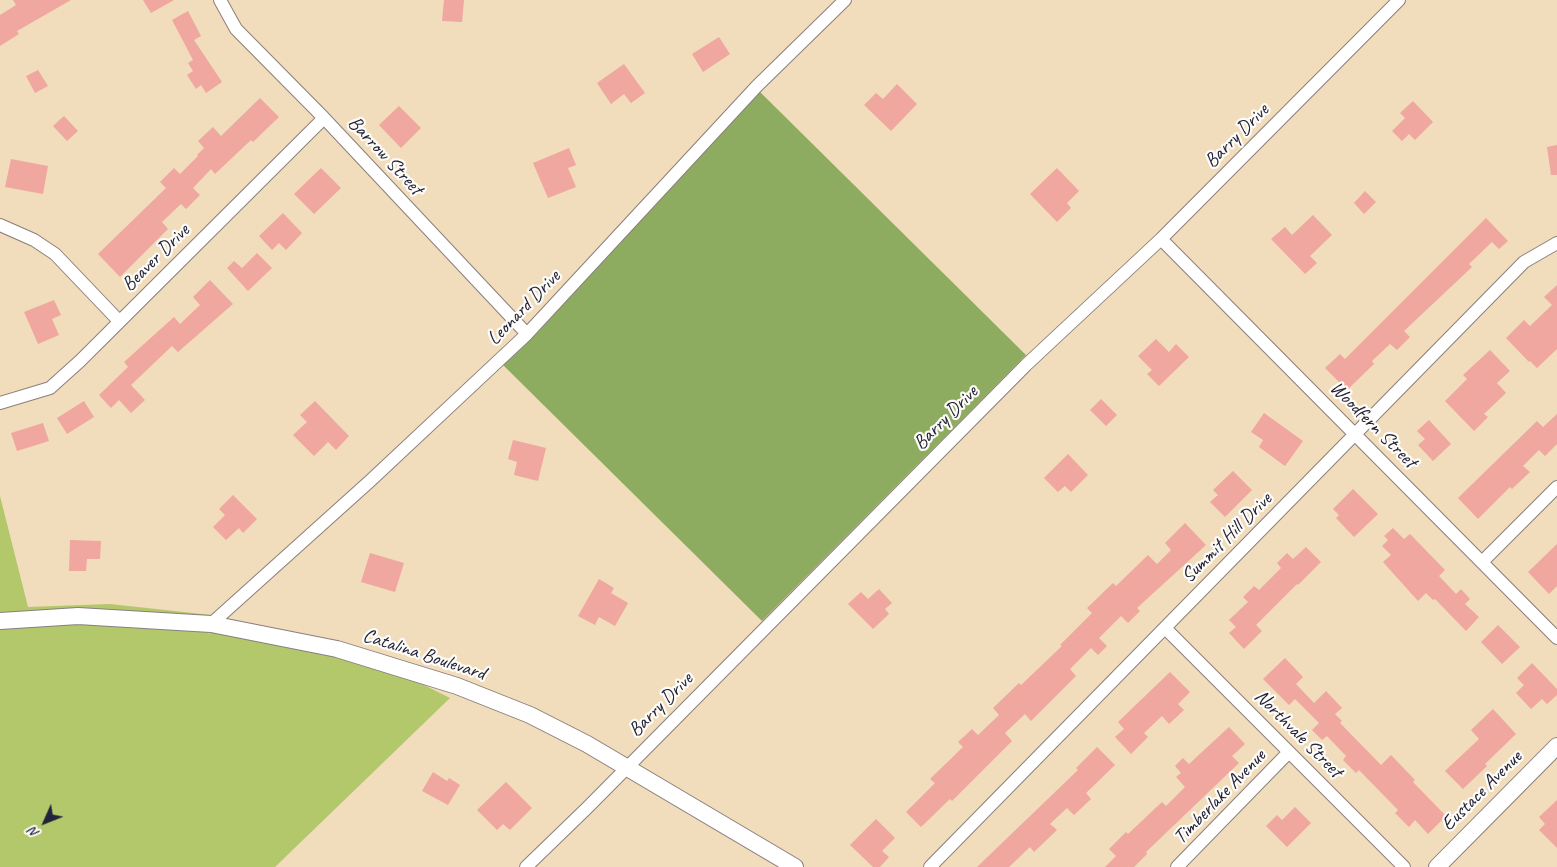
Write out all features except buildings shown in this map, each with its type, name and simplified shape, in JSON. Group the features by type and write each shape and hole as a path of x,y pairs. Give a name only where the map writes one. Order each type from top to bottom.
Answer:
{"street":[{"name":"Barrow Street","path":"220,0 236,29 324,118 526,334"},
{"name":"Leonard Drive","path":"211,624 370,481 526,334 758,86 845,0"},
{"name":"Barry Drive","path":"526,867 587,808 1026,365 1161,239 1399,0"},
{"name":"Beaver Drive","path":"0,403 50,388 80,361 324,118"},
{"path":"0,225 34,240 55,254 119,321"},
{"name":"Woodfern Street","path":"1161,239 1357,434 1557,638"},
{"name":"Summit Hill Drive","path":"930,867 1524,262 1557,243"},
{"path":"1482,562 1557,487"},
{"name":"Catalina Boulevard","path":"0,621 78,616 211,624 338,649 457,686 530,715 587,744 795,867"},
{"name":"Northvale Street","path":"1165,628 1404,867"},
{"name":"Eustace Avenue","path":"1436,867 1556,749"},
{"name":"Timberlake Avenue","path":"1177,867 1289,752"}],"green space":[{"path":"760,92 1026,355 762,621 503,365 536,334"},
{"path":"0,496 28,607 110,604 211,615 209,617 0,614"},
{"path":"77,623 207,631 209,634 212,631 335,656 416,681 450,698 275,867 0,867 0,628"}]}
